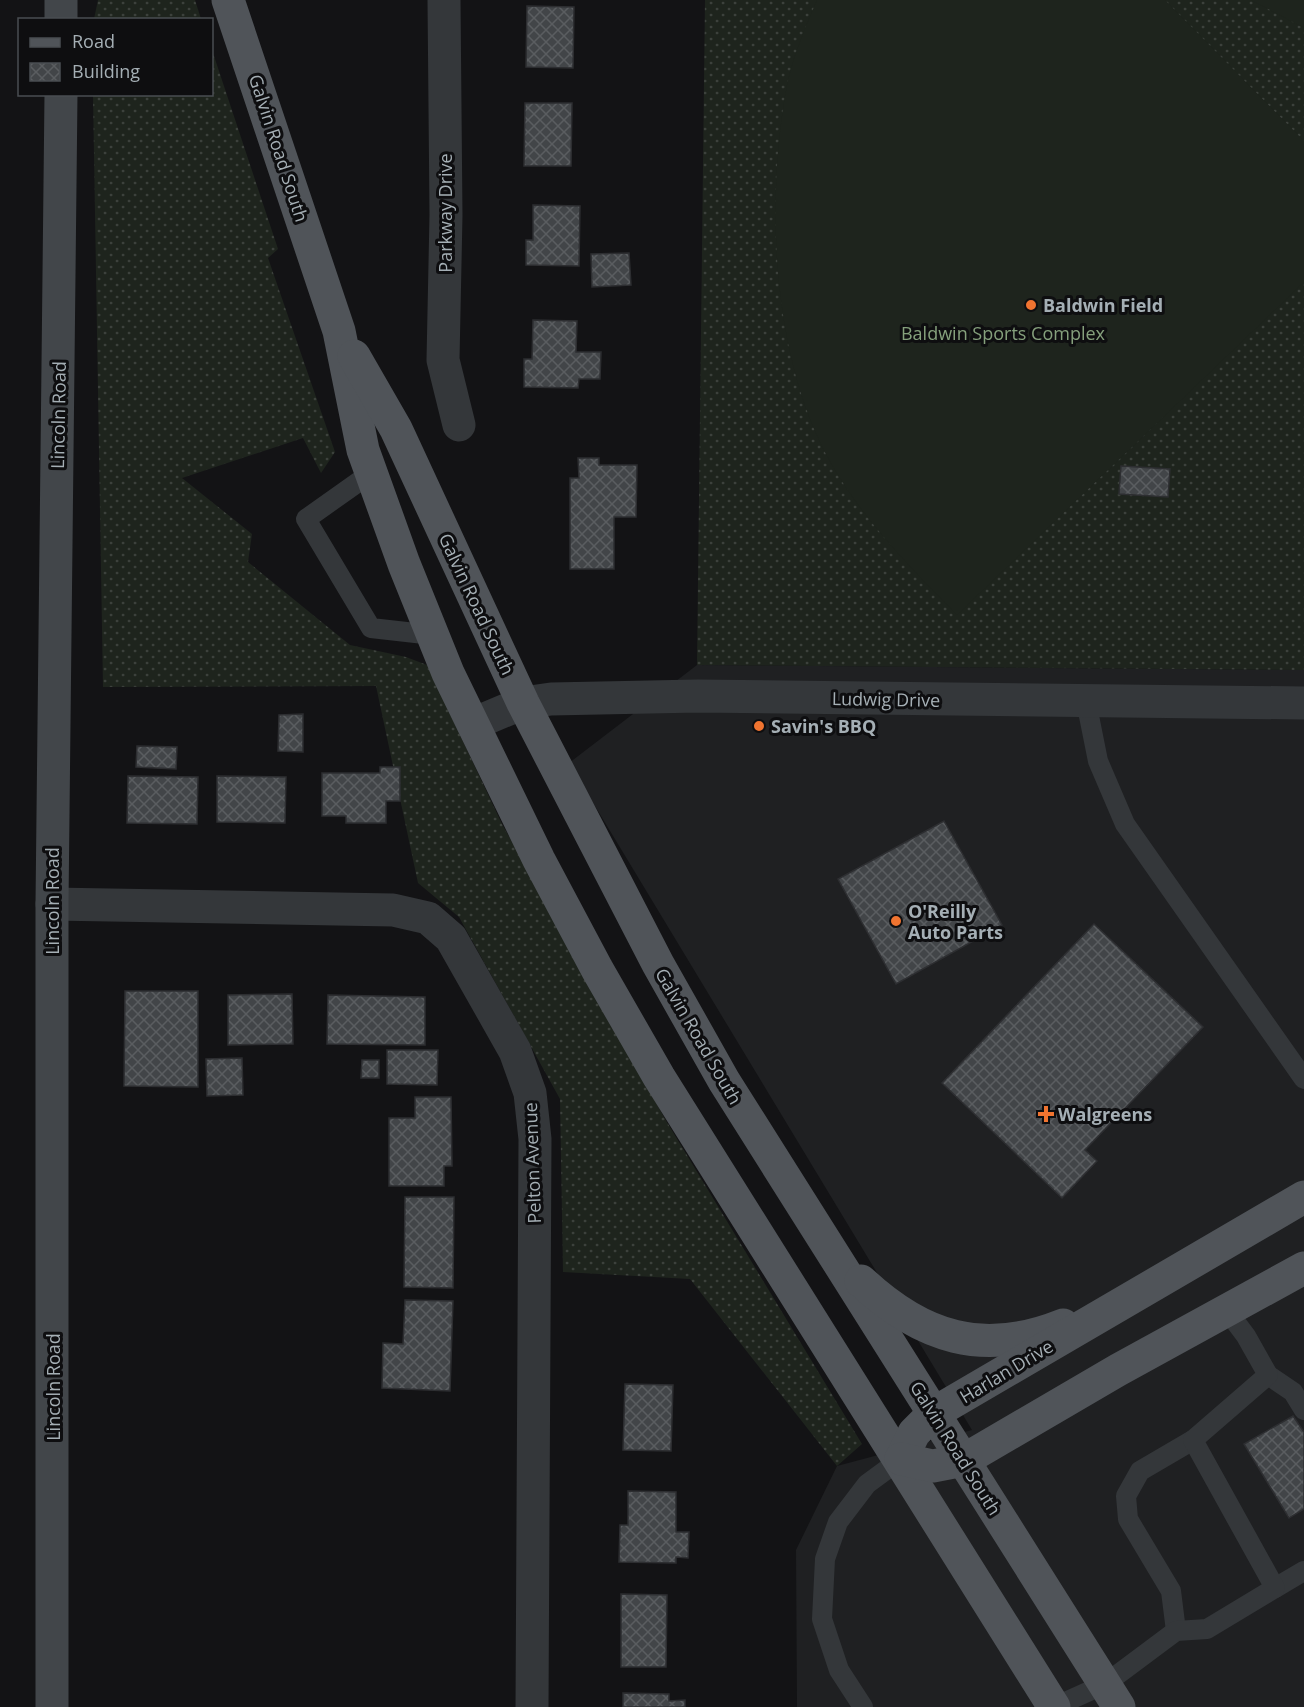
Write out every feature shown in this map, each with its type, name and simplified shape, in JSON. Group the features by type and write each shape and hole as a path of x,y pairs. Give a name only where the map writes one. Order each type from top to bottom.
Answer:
{"main road":[{"path":"61,18 62,0"},
{"name":"Galvin Road South","path":"228,0 339,331 363,450 433,635 473,724 539,860 597,969 659,1077 725,1187 900,1459 1054,1707"},
{"name":"Lincoln Road","path":"52,1707 52,904 61,96"},
{"name":"Galvin Road South","path":"339,331 396,429 523,703 658,964 724,1082 1112,1695"},
{"name":"Harlan Drive","path":"900,1459 914,1433 934,1413 1304,1197"},
{"path":"833,1254 879,1298 903,1316 933,1332 964,1339 1020,1337 1058,1326 1129,1298"},
{"path":"900,1459 933,1466 964,1460 1118,1370 1228,1312 1304,1268"}],"street":[{"name":"Parkway Drive","path":"444,0 446,215 443,360 459,425"},
{"name":"Ludwig Drive","path":"473,724 523,703 551,699 698,696 1304,703"},
{"name":"Pelton Avenue","path":"52,904 393,910 428,918 451,938 515,1051 530,1093 535,1139 532,1707"}],"lane":[{"path":"371,473 306,519 371,628 433,635"},
{"path":"1086,701 1098,761 1125,824 1304,1079"},
{"path":"1228,1312 1246,1336 1268,1375 1293,1392 1304,1410"},
{"path":"1176,1631 1171,1591 1128,1519 1126,1496 1140,1471 1193,1440 1268,1375"},
{"path":"1193,1440 1275,1588"},
{"path":"863,1707 839,1670 822,1618 825,1560 837,1522 867,1484 900,1459"},
{"path":"1054,1707 1112,1695 1176,1631 1207,1629 1304,1571"}],"shaded area":[{"path":"697,665 1304,670 1304,1707 797,1707 796,1550 837,1466 972,1430 569,763"}],"green space":[{"path":"98,0 195,0 201,18 94,18"},
{"name":"Baldwin Sports Complex","path":"705,0 1304,0 1304,670 697,665"},
{"name":"Baldwin Field","path":"817,0 1165,0 1304,141 1304,282 957,615 874,525 832,465 812,424 797,378 786,330 779,280 776,229 776,179 780,131 790,74"},
{"path":"1251,0 1304,0 1304,28"},
{"path":"213,53 278,249 268,258 335,452 321,473 303,438 182,478 252,534 248,562 350,645 406,657 427,665 502,824 665,1119 862,1444 837,1466 690,1279 563,1272 560,1099 459,917 418,883 376,686 103,687 93,96 213,96"}],"building":[{"path":"527,6 574,7 573,68 526,67"},
{"path":"525,103 572,103 571,166 524,166"},
{"path":"533,205 580,206 579,266 526,265 526,240 533,240"},
{"path":"629,253 631,285 592,287 591,254"},
{"path":"533,320 577,321 576,352 601,352 600,379 579,379 578,388 524,387 524,359 532,359"},
{"path":"578,458 599,458 599,465 637,465 636,517 614,517 614,569 570,569 570,478 579,478"},
{"path":"1121,466 1170,469 1168,497 1119,494"},
{"path":"303,714 303,752 278,751 279,715"},
{"path":"137,746 177,747 176,769 136,767"},
{"path":"380,767 400,767 400,801 386,801 386,823 346,823 346,816 322,816 322,773 380,773"},
{"path":"128,776 198,777 197,824 127,823"},
{"path":"217,776 286,777 285,823 217,822"},
{"path":"944,821 1002,925 896,984 838,879"},
{"path":"1094,924 1203,1027 1085,1150 1097,1161 1062,1198 942,1083"},
{"path":"125,991 198,991 198,1087 124,1086"},
{"path":"292,994 293,1044 228,1045 228,995"},
{"path":"328,995 425,997 425,1045 327,1044"},
{"path":"387,1050 438,1050 437,1085 387,1084"},
{"path":"242,1058 243,1095 207,1096 206,1059"},
{"path":"362,1060 379,1060 379,1078 361,1078"},
{"path":"415,1097 451,1097 452,1166 444,1166 444,1186 389,1186 389,1118 415,1118"},
{"path":"405,1197 454,1197 453,1288 404,1287"},
{"path":"405,1300 453,1301 450,1391 382,1388 383,1343 403,1344"},
{"path":"625,1384 673,1385 671,1451 623,1450"},
{"path":"1293,1416 1304,1432 1304,1509 1289,1518 1244,1444"},
{"path":"628,1491 676,1492 676,1532 689,1532 688,1558 676,1557 676,1563 619,1562 620,1525 628,1525"},
{"path":"621,1594 667,1595 666,1667 621,1667"},
{"path":"623,1693 669,1694 669,1701 685,1700 685,1707 623,1707"}],"place":[{"name":"Baldwin Field","path":"1031,305"},
{"name":"Savin's BBQ","path":"759,726"},
{"name":"O'Reilly Auto Parts","path":"896,921"},
{"name":"Walgreens","path":"1046,1114"}]}
